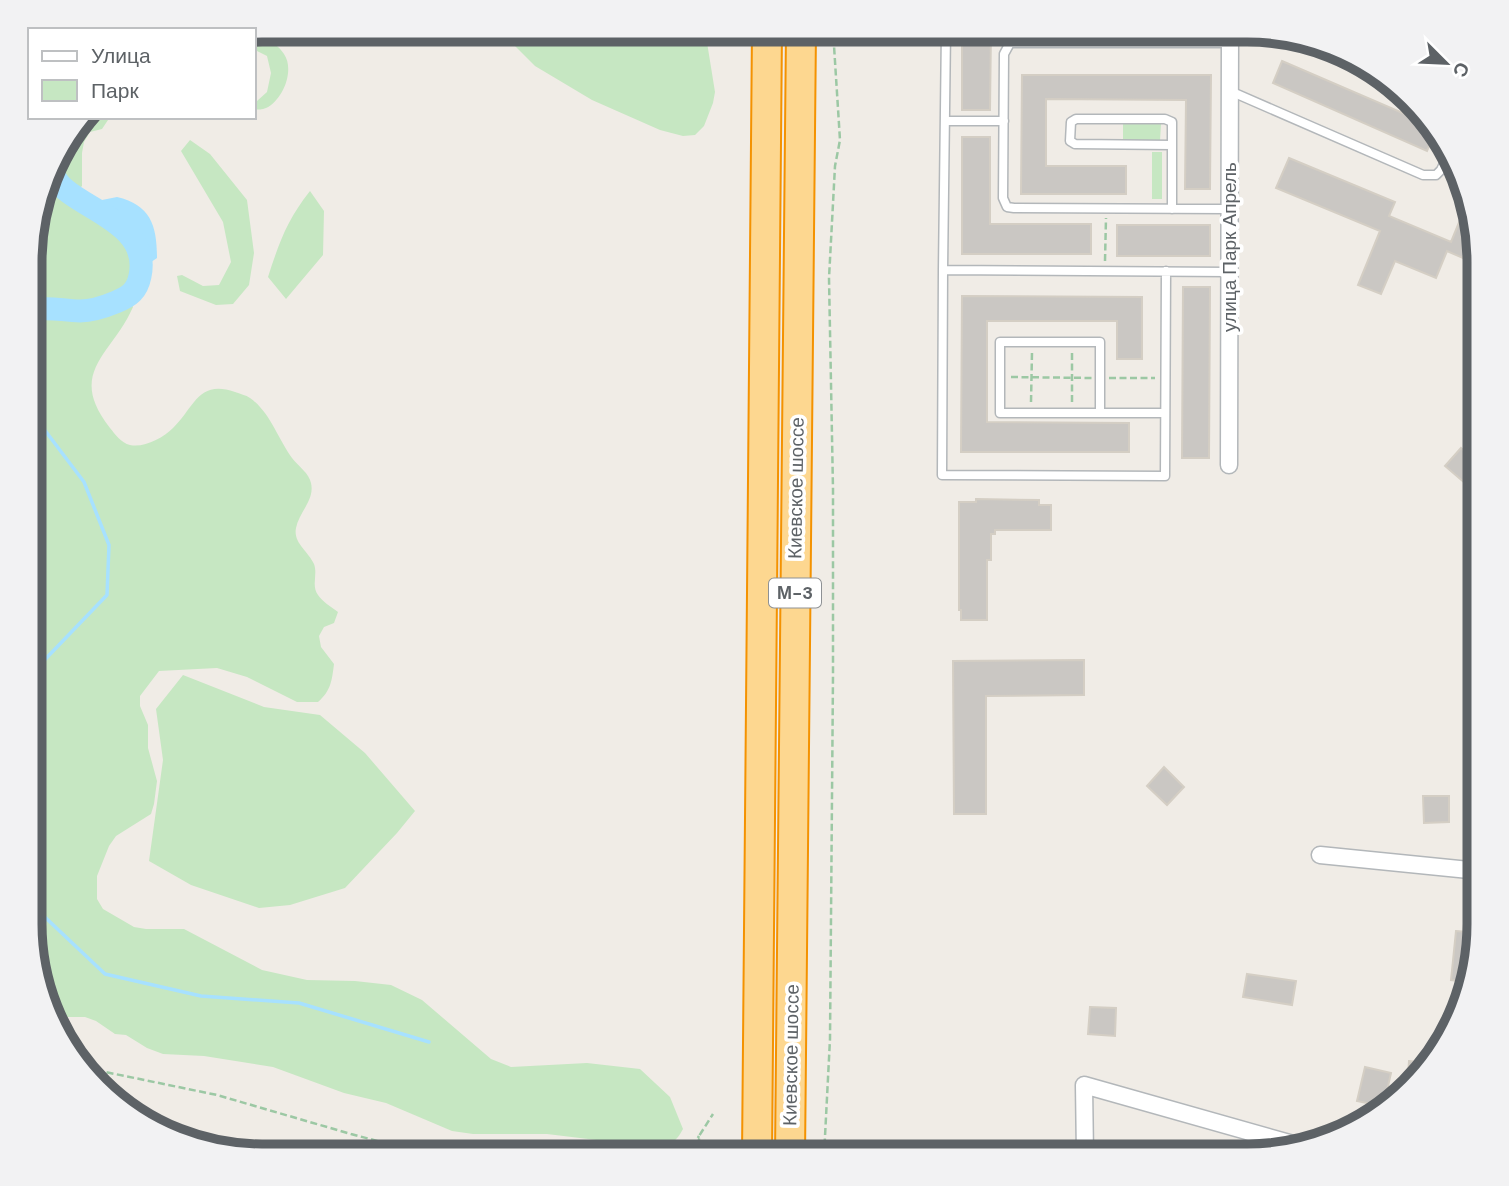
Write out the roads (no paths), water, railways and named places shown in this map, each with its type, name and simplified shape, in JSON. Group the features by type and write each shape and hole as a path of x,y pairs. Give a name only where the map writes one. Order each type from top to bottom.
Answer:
{"highway":[{"name":"Киевское шоссе","path":"757,1144 766,42"},
{"name":"Киевское шоссе","path":"790,1144 801,42"}],"street":[{"name":"улица Парк Апрель","path":"1229,465 1230,42"},
{"path":"1320,855 1467,870"},
{"path":"1085,1144 1084,1085 1282,1141"}],"lane":[{"path":"946,42 942,475 1164,476 1166,271"},
{"path":"1041,42 1010,43 1004,54 1003,198 1007,207 1229,209"},
{"path":"1230,91 1423,175 1436,175 1443,165"},
{"path":"1172,145 1075,144 1070,141 1070,125 1076,119 1165,119 1172,122 1172,145 1172,209"},
{"path":"946,121 1004,121"},
{"path":"943,270 1229,272"},
{"path":"1100,413 1100,342 1000,342 1000,413 1100,413 1165,413"}],"water":[{"path":"117,197 138,205 145,211 156,236 157,258 141,269 136,248 126,232 94,207 102,200"}],"waterway":[{"path":"42,309 85,311 103,307 129,295 137,286 140,276 140,255 132,239 119,225 70,193 58,181"},
{"path":"42,427 84,482 109,545 107,595 42,663"},
{"path":"42,914 105,974 201,996 299,1003 429,1042"}]}
